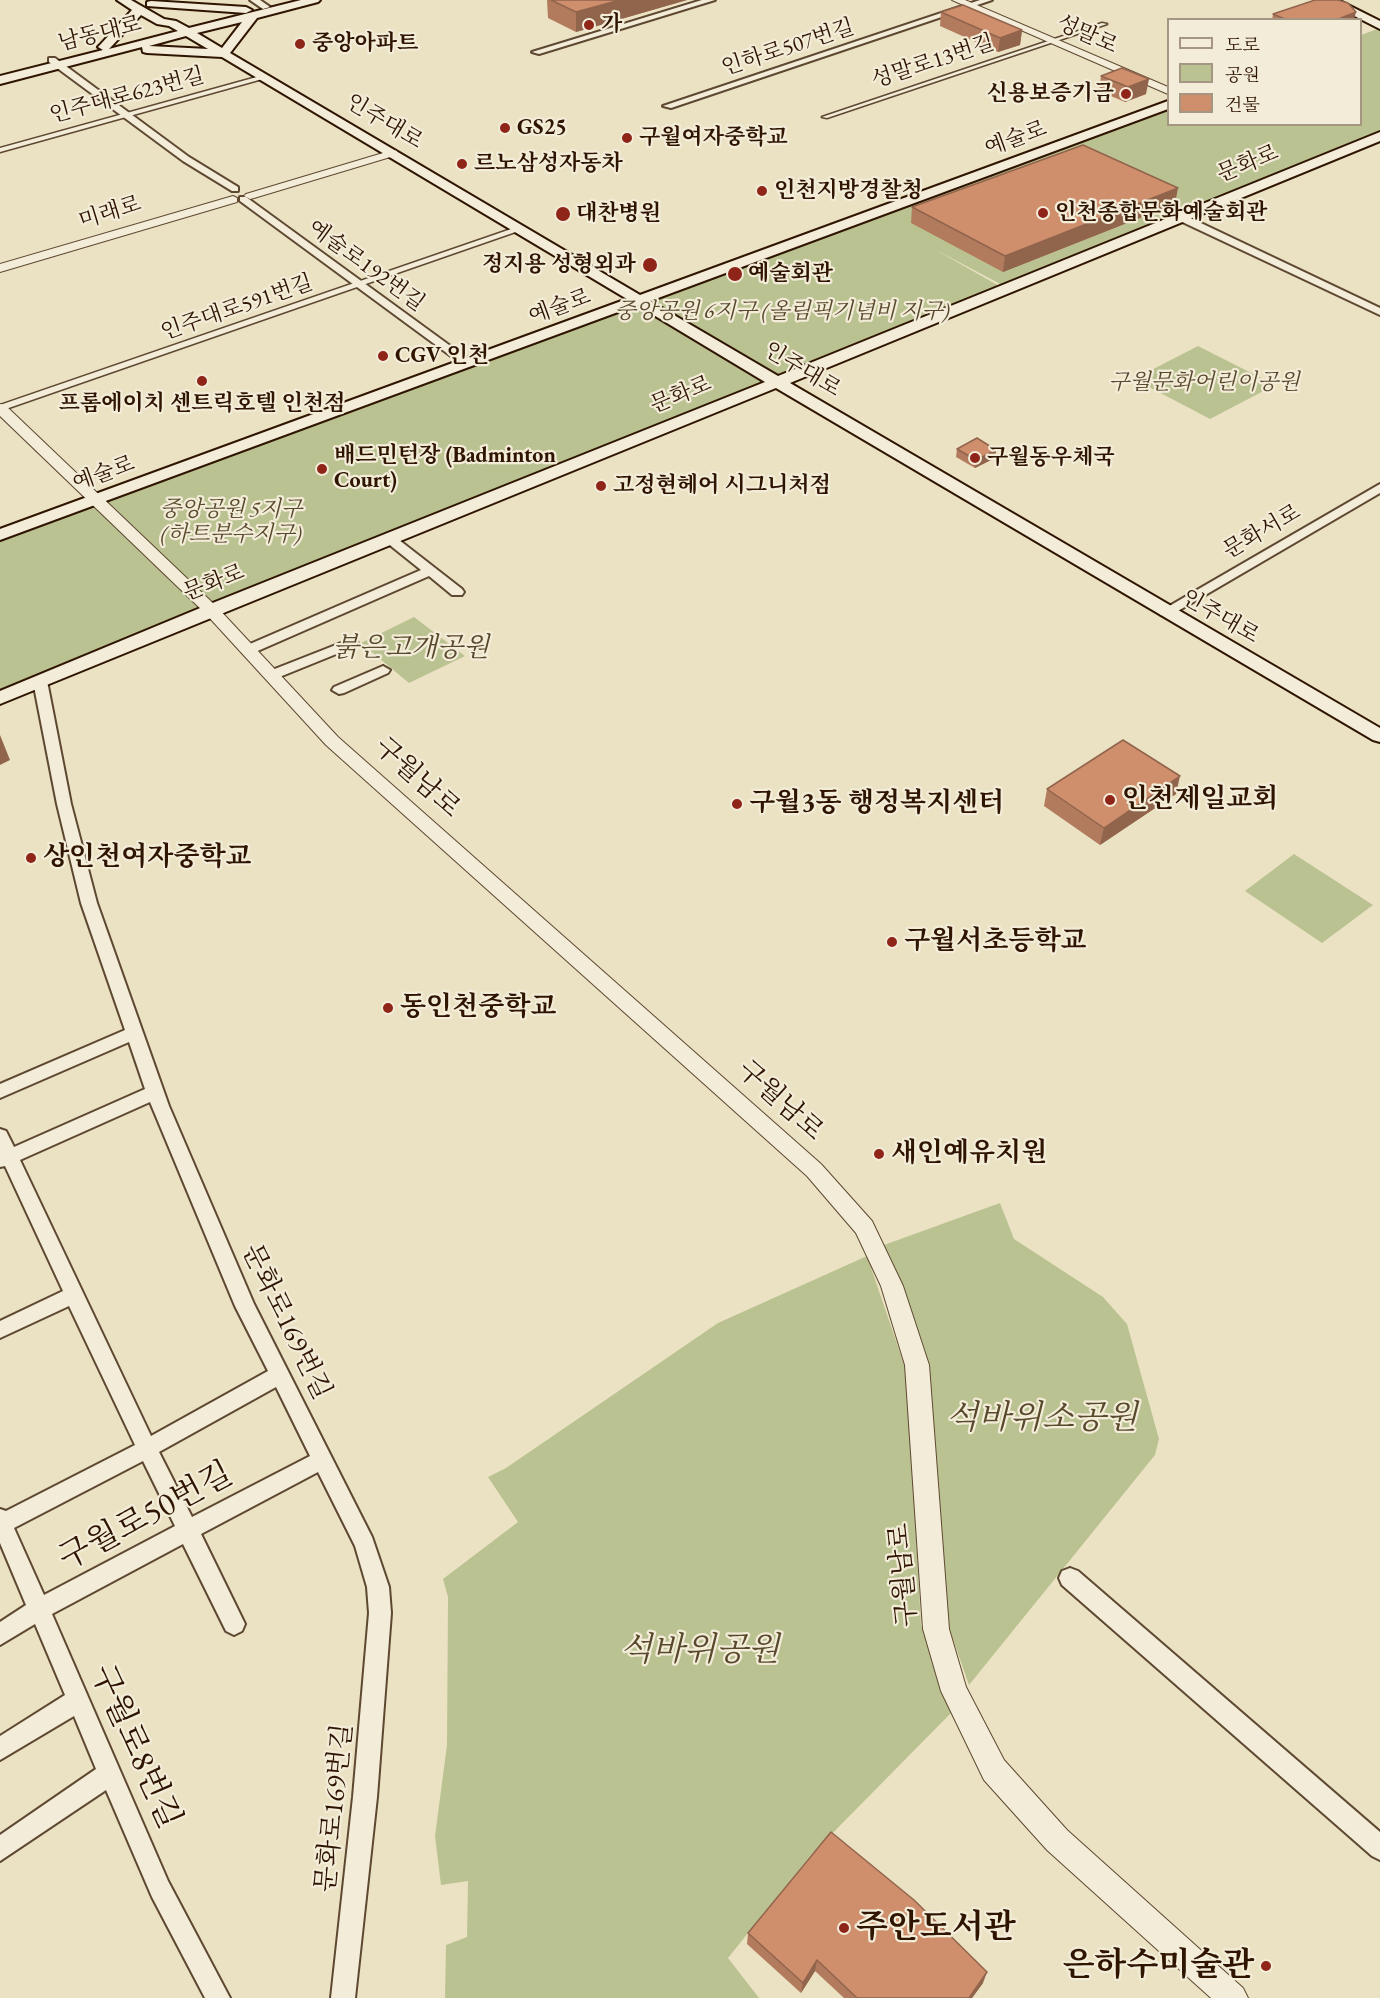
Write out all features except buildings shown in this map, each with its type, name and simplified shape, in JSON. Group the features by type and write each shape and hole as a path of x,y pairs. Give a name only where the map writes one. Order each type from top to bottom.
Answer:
{"main road":[{"name":"인주대로","path":"123,0 145,5 161,22 181,28 1166,612 1380,736"},
{"name":"남동대로","path":"252,9 291,0"},
{"name":"남동대로","path":"0,73 107,49 252,9 314,0"},
{"path":"1332,1 1380,13"},
{"path":"1332,1 1360,18"},
{"path":"107,49 145,5 252,9"},
{"path":"107,49 223,54 252,9"},
{"path":"1362,19 1377,28"},
{"name":"남동대로","path":"0,80 55,62"},
{"name":"예술로","path":"0,535 1167,105"},
{"name":"문화로","path":"0,698 211,610 1380,136"},
{"path":"595,316 678,323"}],"street":[{"path":"536,52 711,0"},
{"name":"성말로","path":"957,0 1167,91"},
{"name":"인하로507번길","path":"668,106 988,0"},
{"name":"성말로13번길","path":"825,117 1104,24"},
{"name":"예술로192번길","path":"55,62 186,159 239,194 358,285 467,363"},
{"name":"인주대로623번길","path":"0,150 264,77"},
{"name":"미래로","path":"0,261 388,151"},
{"name":"미래로","path":"0,268 239,194"},
{"path":"1180,217 1380,312"},
{"name":"인주대로591번길","path":"0,408 520,229"},
{"name":"구월남로","path":"0,408 211,610 332,741 814,1170 864,1227 892,1286 917,1365 936,1629 954,1691 994,1770 1057,1840 1233,1998"},
{"name":"문화서로","path":"1166,612 1380,488"},
{"path":"390,539 457,592"},
{"path":"249,650 429,571"},
{"path":"272,675 351,642"},
{"path":"339,690 383,670"},
{"name":"문화로169번길","path":"40,681 64,804 89,903 155,1092 245,1306 365,1544 378,1587 380,1613 343,1998"},
{"path":"0,1091 134,1033"},
{"path":"5,1159 155,1092"},
{"path":"0,1136 5,1159 74,1295 234,1624"},
{"path":"0,1330 74,1295"},
{"path":"1,1523 148,1448 280,1374"},
{"name":"구월로50번길","path":"0,1634 39,1609 323,1460"},
{"name":"구월로8번길","path":"1,1523 160,1888 218,1998"},
{"path":"1070,1578 1380,1848"},
{"path":"0,1749 78,1700"},
{"path":"0,1849 110,1773"}],"green space":[{"path":"1380,28 1380,133 1004,286 936,250 1001,287 214,604 202,601 189,618 0,698 0,535 1167,105 1167,126 1362,126 1362,35"},
{"name":"구월문화어린이공원","path":"1198,346 1275,385 1210,419 1134,379"},
{"name":"붉은고개공원","path":"414,617 465,656 409,683 361,643"},
{"path":"1294,854 1373,905 1322,943 1245,891"},
{"name":"석바위소공원","path":"1000,1203 1014,1239 1103,1297 1127,1324 1159,1439 1155,1455 969,1685 949,1628 930,1375 925,1350 899,1276 884,1245"},
{"name":"석바위공원","path":"867,1256 907,1373 921,1625 952,1712 810,1856 728,1958 759,1998 445,1998 446,1945 467,1937 468,1881 441,1885 435,1836 447,1745 448,1597 443,1579 518,1522 488,1477 506,1468 718,1323"}],"place":[{"name":"가","path":"589,25"},
{"name":"중앙아파트","path":"300,44"},
{"name":"신용보증기금","path":"1126,94"},
{"name":"GS25","path":"505,128"},
{"name":"구월여자중학교","path":"627,138"},
{"name":"르노삼성자동차","path":"462,164"},
{"name":"인천지방경찰청","path":"762,191"},
{"name":"인천종합문화예술회관","path":"1043,213"},
{"name":"대찬병원","path":"563,214"},
{"name":"정지용 성형외과","path":"650,265"},
{"name":"예술회관","path":"735,274"},
{"name":"CGV 인천","path":"383,356"},
{"name":"프롬에이치 센트릭호텔 인천점","path":"202,381"},
{"name":"구월동우체국","path":"975,458"},
{"name":"배드민턴장 (Badminton Court)","path":"322,469"},
{"name":"고정현헤어 시그니처점","path":"601,486"},
{"name":"인천제일교회","path":"1110,800"},
{"name":"구월3동 행정복지센터","path":"737,804"},
{"name":"상인천여자중학교","path":"31,858"},
{"name":"구월서초등학교","path":"892,942"},
{"name":"동인천중학교","path":"388,1008"},
{"name":"새인예유치원","path":"879,1154"},
{"name":"주안도서관","path":"844,1928"},
{"name":"은하수미술관","path":"1266,1966"}],"park label":[{"name":"중앙공원 6지구 (올림픽기념비 지구)","path":"782,312"},
{"name":"중앙공원 5지구 (하트분수지구)","path":"231,522"}]}
